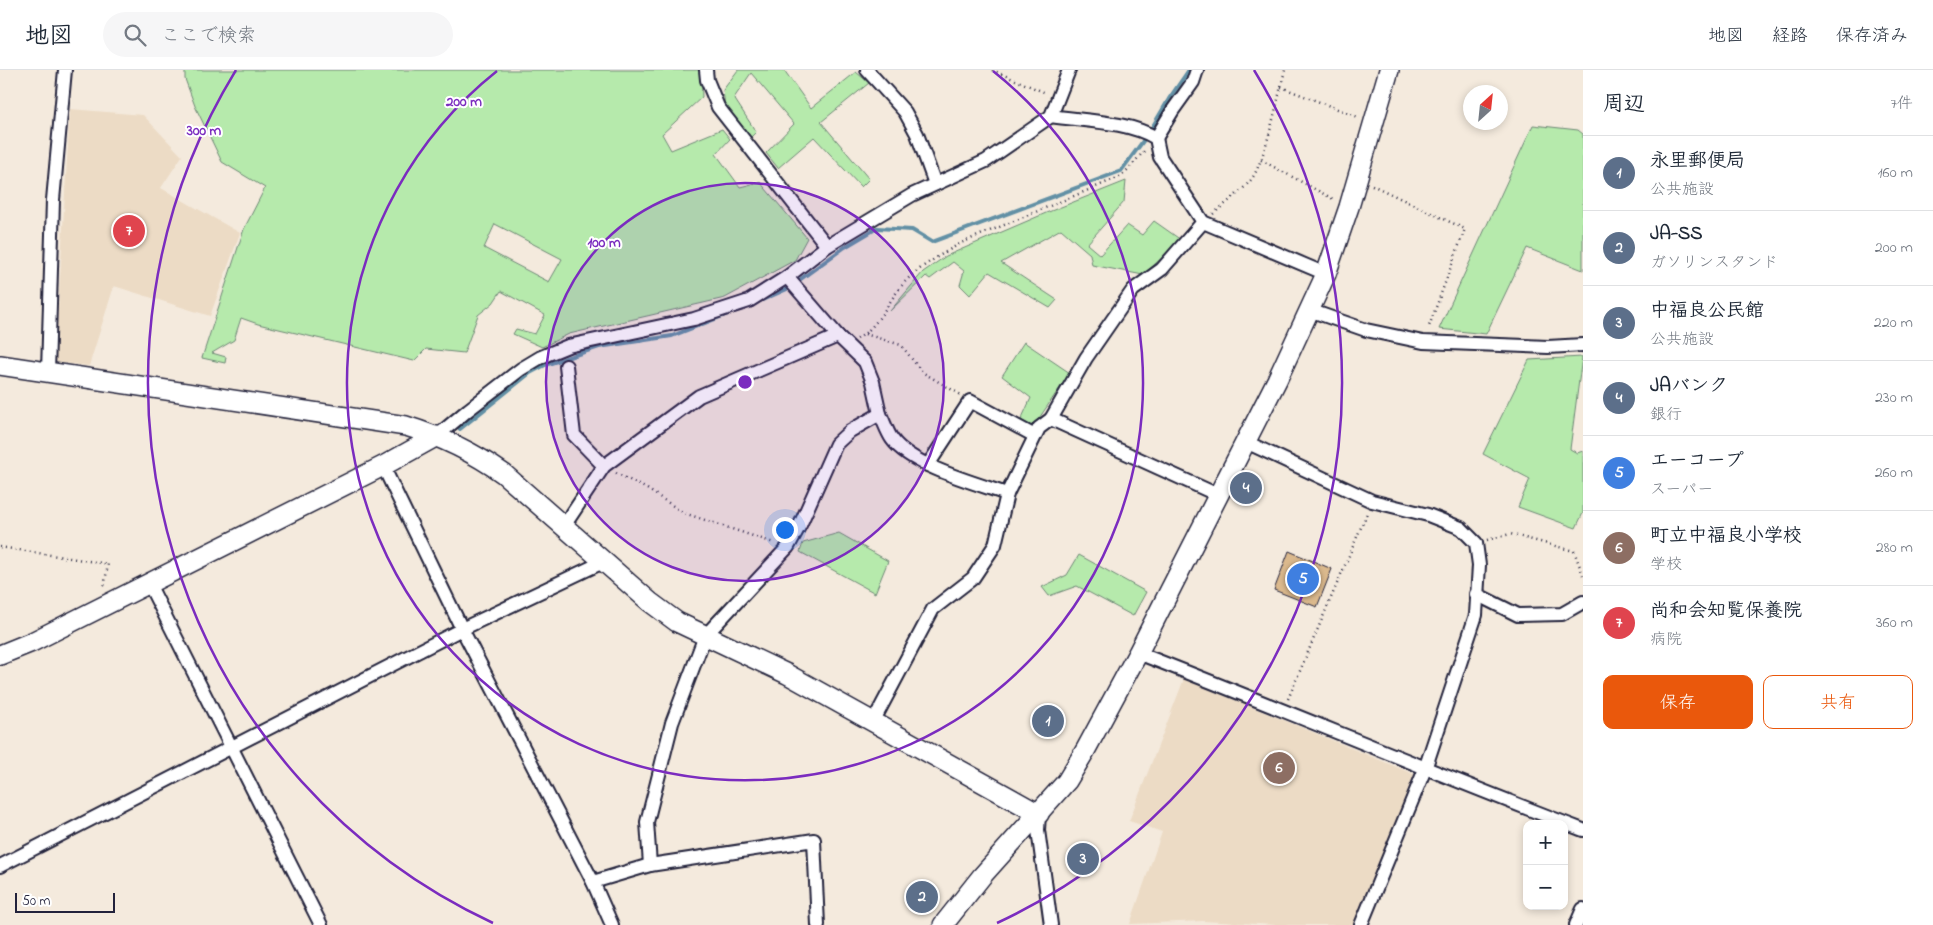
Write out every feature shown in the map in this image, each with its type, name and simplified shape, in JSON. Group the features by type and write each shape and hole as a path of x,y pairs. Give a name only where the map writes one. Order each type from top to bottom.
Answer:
{"street":[{"path":"48,372 53,200 65,70"},
{"path":"706,70 706,80 718,107 827,246"},
{"path":"867,70 905,112 917,134 935,184"},
{"path":"0,655 32,642 148,582 383,466 437,436 521,369 541,357 568,346 694,319 749,301 791,283 827,246 912,195 986,161 1050,116 1069,70"},
{"path":"1151,136 1193,82 1197,70"},
{"path":"943,925 982,876 1067,781 1086,751 1138,653 1277,380 1326,274 1349,208 1372,123 1389,70"},
{"path":"1050,116 1130,128 1151,136 1160,157 1203,222 1326,274"},
{"path":"873,722 933,609 973,578 995,545 1006,494 1035,436 1040,428 1050,419 1086,358 1133,290 1162,269 1203,222"},
{"path":"791,283 838,336 865,362 873,382 880,414 891,439 902,450 928,465 1006,494"},
{"path":"1309,310 1366,330 1423,342 1548,347 1583,345"},
{"path":"564,526 604,466 699,396 838,336"},
{"path":"0,365 406,426 437,436 482,459 504,474 650,602 677,622 787,674 1039,814"},
{"path":"566,366 574,435 604,466"},
{"path":"928,465 970,401 1035,436"},
{"path":"650,865 647,822 672,723 705,636 788,547 800,525 836,444 850,431 880,414"},
{"path":"1050,419 1218,495"},
{"path":"1246,442 1372,501 1428,515 1461,528 1476,543 1479,565 1476,615 1425,769 1361,925"},
{"path":"383,466 462,629 593,882 612,925"},
{"path":"0,866 462,629 605,561"},
{"path":"148,582 321,925"},
{"path":"1476,594 1518,615 1562,614 1583,602"},
{"path":"1138,653 1284,710 1425,769 1583,830"},
{"path":"1039,814 1038,830 1051,925"},
{"path":"593,882 650,865 814,840 818,925"},
{"path":"1576,925 1583,909"}],"path":[{"path":"992,70 1058,98"},
{"path":"1203,222 1237,195 1251,179 1261,160 1285,70"},
{"path":"1281,87 1372,123"},
{"path":"848,345 865,334 884,312 904,282 938,256 961,243 1122,176 1151,136"},
{"path":"1261,160 1349,208"},
{"path":"1357,178 1465,229 1423,342"},
{"path":"865,334 900,345 922,372 970,401"},
{"path":"604,466 648,489 684,513 788,547"},
{"path":"1284,710 1372,501"},
{"path":"1476,543 1510,534 1574,551 1583,575"},
{"path":"0,547 108,564 101,606"}],"shaded area":[{"path":"70,109 143,115 182,156 161,188 240,233 210,316 114,286 89,366 55,362"},
{"path":"1184,679 1416,775 1357,925 1276,925 1203,921 1130,924 1162,832 1129,821"}],"green space":[{"path":"185,70 701,70 702,97 662,134 671,150 722,129 730,139 716,154 740,187 760,182 807,238 795,260 725,298 569,334 542,347 513,334 516,329 535,334 545,315 501,291 493,303 478,315 464,353 426,349 414,361 258,324 241,318 234,340 212,353 226,357 225,363 202,358 244,229 265,188 222,162 195,106 185,79","holes":["495,224 562,259 549,282 484,248"]},
{"path":"738,70 784,70 811,108 856,72 869,83 821,122 869,179 861,187 814,137 778,168 766,153 794,124 751,73 734,98 756,132 750,138 725,107 723,90"},
{"path":"1533,125 1578,130 1583,134 1583,270 1527,248 1486,334 1439,329"},
{"path":"1126,181 1124,202 1087,244 1100,255 1127,225 1142,235 1154,221 1181,240 1143,275 1092,265 1090,254 1061,229 1001,263 1057,300 1050,308 989,272 970,295 960,285 964,271 953,262 930,279 926,276 890,311 923,272 946,256"},
{"path":"1024,342 1070,373 1033,427 1021,420 1031,398 1002,376"},
{"path":"1582,357 1570,449 1577,453 1583,451 1583,513 1576,528 1518,507 1530,479 1483,454 1529,360"},
{"path":"839,533 888,561 875,593 800,552 803,543"},
{"path":"1079,555 1146,592 1133,616 1077,586 1049,596 1042,587 1067,575"}],"building":[{"path":"1289,551 1332,569 1317,607 1274,590"}],"waterway":[{"path":"1150,131 1189,70"},
{"path":"760,301 787,289 845,247 877,228 912,230 932,242 1121,171 1146,137"},
{"path":"460,429 530,373 545,365 599,347 672,336 733,312"}],"place":[{"name":"尚和会知覧保養院","path":"129,231"},
{"name":"JAバンク","path":"1246,488"},
{"name":"エーコープ","path":"1303,579"},
{"name":"永里郵便局","path":"1048,721"},
{"name":"町立中福良小学校","path":"1279,768"},
{"name":"中福良公民館","path":"1083,859"},
{"name":"JA-SS","path":"922,897"}]}
